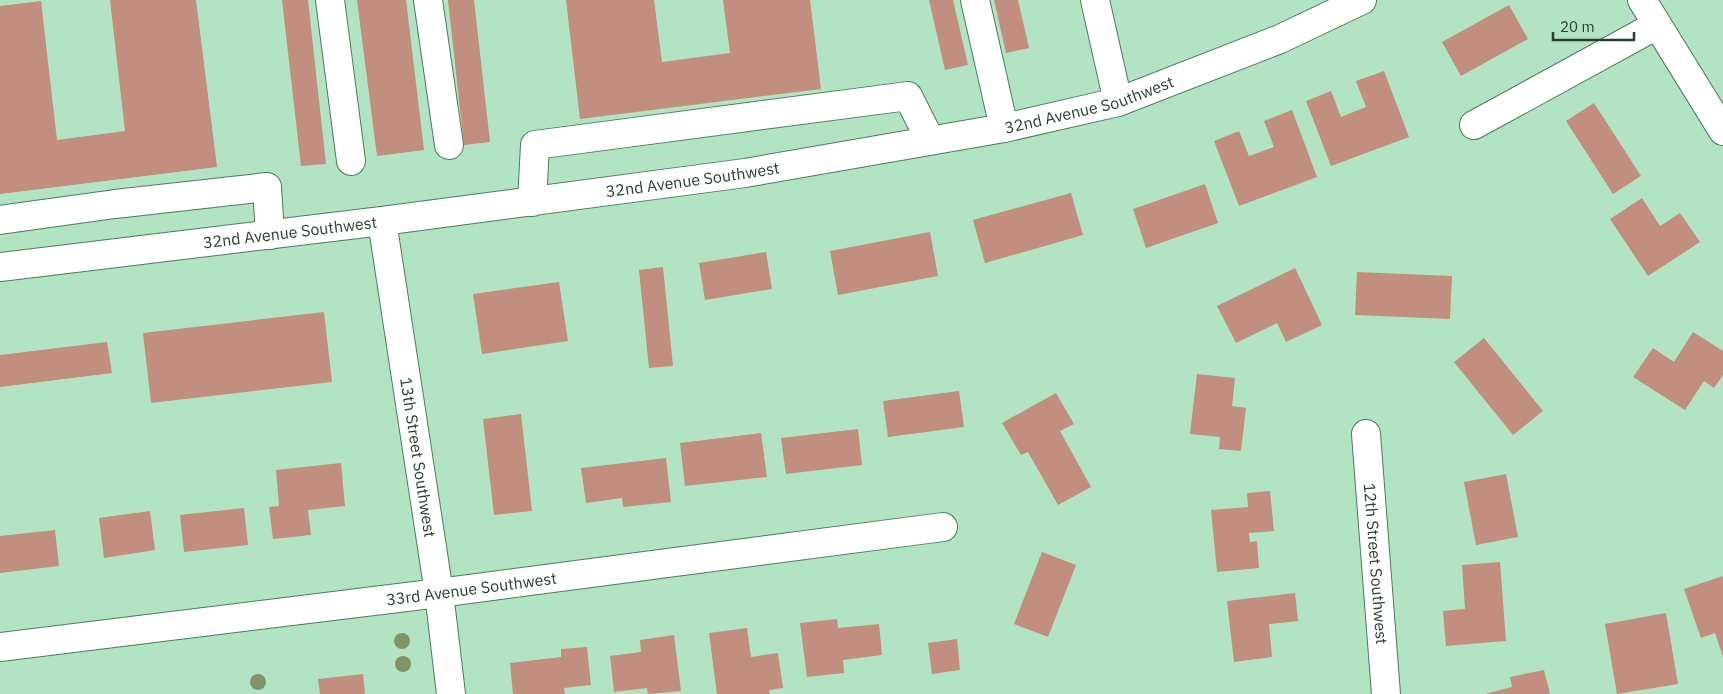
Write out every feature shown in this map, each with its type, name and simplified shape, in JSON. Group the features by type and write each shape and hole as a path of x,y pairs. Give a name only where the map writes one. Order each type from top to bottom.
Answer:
{"street":[{"path":"330,0 351,160"},
{"path":"428,0 449,145"},
{"path":"975,0 1004,128"},
{"path":"1095,0 1118,102"},
{"name":"32nd Avenue Southwest","path":"0,267 382,221 745,173 1004,128 1118,102 1280,40 1362,0"},
{"path":"1642,0 1723,131"},
{"path":"1474,125 1658,25"},
{"path":"532,202 535,145 908,96 930,140"},
{"path":"0,220 116,204 267,187 270,235"},
{"name":"13th Street Southwest","path":"382,221 439,593 451,694"},
{"name":"12th Street Southwest","path":"1366,434 1386,694"},
{"name":"33rd Avenue Southwest","path":"0,648 943,527"}],"building":[{"path":"110,0 196,0 217,167 0,194 0,6 41,1 57,140 125,131"},
{"path":"282,0 308,0 326,164 301,166"},
{"path":"357,0 406,0 424,150 377,156"},
{"path":"448,0 474,0 490,142 464,145"},
{"path":"566,0 654,0 662,62 730,53 723,0 810,0 821,89 580,119"},
{"path":"929,0 953,0 968,65 945,70"},
{"path":"994,0 1018,0 1029,48 1006,53"},
{"path":"1509,5 1528,39 1461,76 1442,42"},
{"path":"1384,71 1409,137 1331,166 1306,101 1331,91 1341,117 1366,107 1356,81"},
{"path":"1594,103 1641,176 1613,194 1566,121"},
{"path":"1292,110 1317,177 1239,206 1214,141 1239,131 1249,156 1274,147 1264,121"},
{"path":"1205,184 1218,223 1146,248 1133,209"},
{"path":"1071,193 1083,235 985,263 973,220"},
{"path":"1642,198 1660,226 1680,213 1700,242 1648,276 1610,219"},
{"path":"930,232 938,276 838,295 830,251"},
{"path":"766,252 772,289 705,300 699,263"},
{"path":"663,267 673,366 649,368 639,270"},
{"path":"1295,268 1322,325 1286,342 1277,323 1236,343 1217,306"},
{"path":"1357,272 1452,276 1450,319 1355,315"},
{"path":"559,282 568,341 482,354 473,294"},
{"path":"324,312 332,382 151,403 143,333"},
{"path":"1693,332 1723,351 1723,375 1714,388 1704,381 1685,410 1633,377 1653,348 1674,362"},
{"path":"1484,338 1543,411 1513,435 1454,362"},
{"path":"107,342 112,373 0,387 0,355"},
{"path":"1197,374 1235,378 1232,406 1246,408 1241,451 1219,449 1220,437 1190,434"},
{"path":"959,391 964,427 888,437 883,401"},
{"path":"1056,393 1074,424 1060,431 1091,487 1058,505 1028,452 1021,455 1002,423"},
{"path":"521,414 532,511 494,515 483,419"},
{"path":"858,429 862,465 786,474 781,438"},
{"path":"761,433 767,477 685,486 680,443"},
{"path":"666,458 671,502 623,507 622,498 586,503 581,468"},
{"path":"341,463 345,506 308,510 311,535 273,539 269,507 279,506 276,470"},
{"path":"1506,474 1518,537 1476,545 1464,482"},
{"path":"1270,491 1274,531 1249,533 1250,542 1257,541 1259,568 1217,572 1211,510 1248,507 1247,493"},
{"path":"244,508 248,545 184,552 180,515"},
{"path":"150,511 155,550 104,558 99,518"},
{"path":"55,530 59,566 0,573 0,536"},
{"path":"1042,552 1076,565 1048,637 1014,624"},
{"path":"1500,562 1506,641 1446,646 1443,611 1465,609 1462,565"},
{"path":"1723,576 1723,657 1715,633 1701,638 1684,589"},
{"path":"1295,593 1298,621 1269,624 1272,657 1234,662 1227,601"},
{"path":"1666,613 1678,684 1617,694 1605,624"},
{"path":"837,619 838,628 879,624 882,655 843,660 844,673 807,677 800,623"},
{"path":"747,628 751,657 778,653 783,688 769,690 770,694 717,694 709,633"},
{"path":"674,635 681,691 648,694 647,688 614,692 610,656 641,652 640,640"},
{"path":"957,639 960,670 932,674 928,643"},
{"path":"587,647 591,685 564,688 565,694 513,694 510,663 561,657 561,649"},
{"path":"1544,670 1550,694 1485,694 1512,687 1510,677"},
{"path":"363,674 365,694 320,694 318,679"}]}
